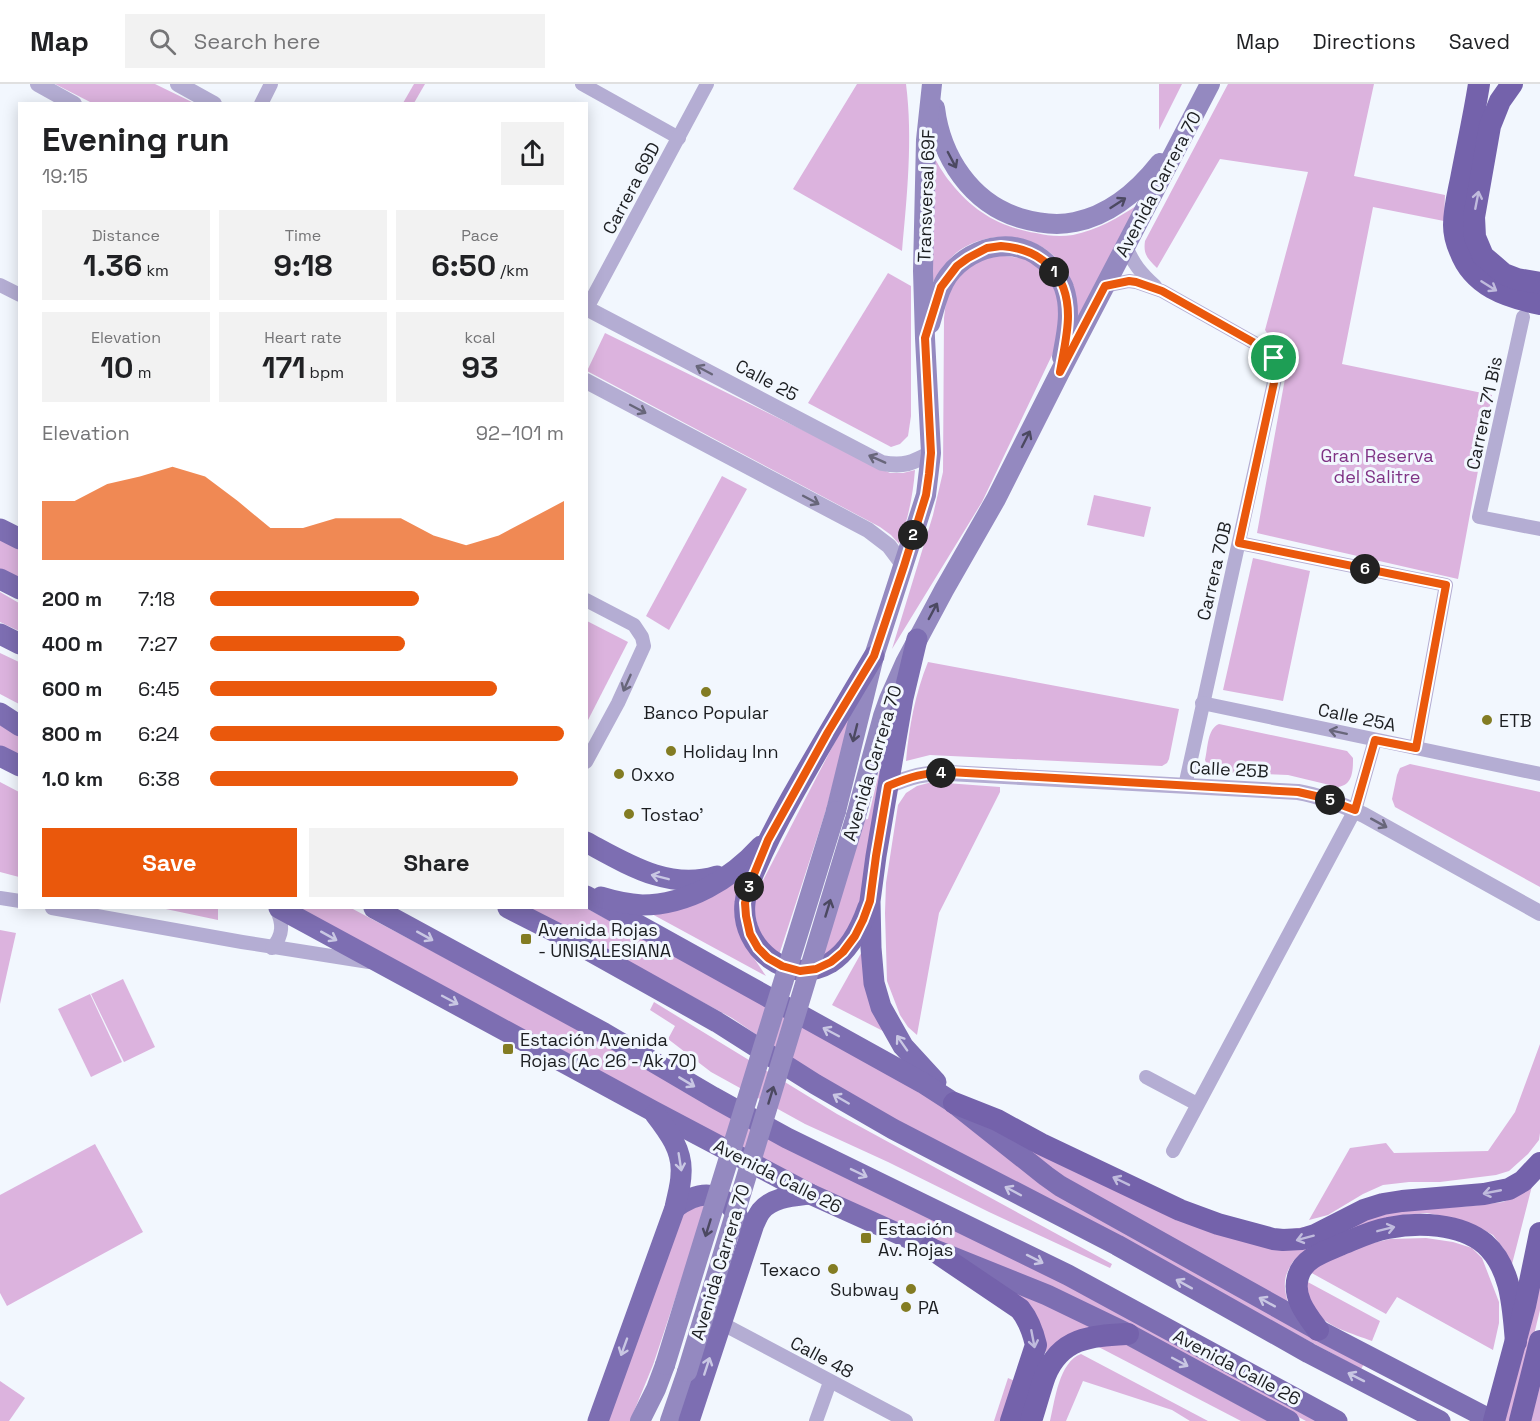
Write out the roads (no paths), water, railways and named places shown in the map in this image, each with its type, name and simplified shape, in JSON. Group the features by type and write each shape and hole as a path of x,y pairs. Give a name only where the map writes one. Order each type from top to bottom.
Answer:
{"highway":[{"path":"1479,84 1455,210 1454,234 1463,260 1478,279 1493,290 1532,310"},
{"path":"1512,84 1500,101 1491,126 1474,217 1475,237 1483,256 1504,274 1540,283"},
{"path":"954,1103 997,1120 1041,1144 1180,1210 1218,1224 1273,1239 1302,1239 1315,1235 1364,1210 1383,1204 1484,1194 1509,1189 1523,1181 1540,1163"},
{"path":"1318,1330 1298,1297 1297,1277 1302,1266 1314,1256 1387,1228 1408,1225 1442,1226 1473,1236 1485,1244 1502,1267 1509,1290 1516,1342"},
{"path":"1493,1421 1516,1342 1540,1233"},
{"path":"930,1248 1020,1309 1028,1321 1036,1345 1011,1421"},
{"path":"1031,1421 1046,1375 1053,1360 1062,1350 1071,1343 1086,1338 1128,1334"},
{"path":"1520,1421 1540,1341"}],"main road":[{"path":"932,84 936,116 943,141 954,166 976,194 988,204 1030,221 1050,224 1074,223 1095,216 1120,203 1157,168 1185,133"},
{"name":"Transversal 69F","path":"931,453 923,271 926,140 932,84"},
{"name":"Avenida Carrera 70","path":"670,1421 889,699 917,639 996,499 1210,84"},
{"path":"925,338 941,287 957,266 987,248 1001,246 1026,250 1038,256 1049,266 1064,288 1068,317 1060,372"},
{"name":"Avenida Carrera 70","path":"640,1421 665,1365 836,811 874,656 926,495 931,453"},
{"path":"0,529 18,538"},
{"path":"0,579 18,588"},
{"path":"0,634 18,643"},
{"path":"917,639 903,698 876,856 870,901 871,948 874,983 881,1007 903,1046 954,1103"},
{"path":"870,901 855,936 843,952 831,962 816,969 800,971 782,966 768,958 758,948 750,934 745,903 750,884 768,840 828,732 874,656"},
{"path":"0,712 18,723"},
{"path":"0,756 18,765"},
{"path":"588,895 620,903 643,905 662,903 697,893 737,868 768,840"},
{"path":"588,843 642,871 666,879 700,880 719,876 737,868"},
{"path":"588,896 923,1083 954,1103 1060,1186 1318,1330 1493,1421"},
{"name":"Avenida Calle 26","path":"279,909 810,1194 930,1248 1047,1295 1128,1334 1289,1421"},
{"name":"Avenida Calle 26","path":"376,909 604,1033 787,1138 1068,1275 1337,1421"},
{"path":"510,909 717,1022 815,1084 893,1129 1117,1245 1309,1353 1440,1421"},
{"path":"598,1421 675,1208 681,1173 680,1156 672,1137 653,1111"},
{"path":"689,1421 754,1224 762,1210 771,1203 810,1194"},
{"path":"675,1208 687,1199 716,1196 729,1203 738,1215 743,1226 746,1246"}],"street":[{"path":"38,84 70,102"},
{"path":"178,84 210,102"},
{"path":"262,102 271,84"},
{"path":"582,84 679,138"},
{"name":"Carrera 69D","path":"588,307 707,84"},
{"path":"1125,246 1131,261 1162,291"},
{"path":"1105,286 1129,281 1162,291"},
{"path":"0,285 18,294"},
{"name":"Carrera 70B","path":"1162,291 1267,350 1277,369 1185,786"},
{"name":"Calle 25","path":"588,310 882,463 896,466 907,464 931,453"},
{"name":"Carrera 71 Bis","path":"1532,310 1479,517 1540,529"},
{"path":"588,382 868,530 889,546 904,566"},
{"path":"1239,543 1446,585 1416,748"},
{"path":"588,601 634,625 642,637 644,646 618,703 588,758"},
{"name":"Calle 25A","path":"1202,703 1540,774"},
{"path":"1173,1150 1355,810 1375,740"},
{"name":"Calle 25B","path":"888,786 927,773 949,772 1304,793 1355,810 1540,913"},
{"path":"0,898 18,902"},
{"path":"58,909 272,948 380,964"},
{"path":"272,948 282,929 277,909"},
{"path":"1146,1077 1197,1104"},
{"name":"Calle 48","path":"721,1323 906,1421"},
{"path":"816,1421 830,1382"}],"place":[{"name":"Banco Popular","path":"706,692"},
{"name":"ETB","path":"1487,720"},
{"name":"Holiday Inn","path":"671,751"},
{"name":"Oxxo","path":"619,774"},
{"name":"Tostao’","path":"629,814"},
{"name":"Avenida Rojas - UNISALESIANA","path":"526,939"},
{"name":"Estación Avenida Rojas (Ac 26 - Ak 70)","path":"508,1049"},
{"name":"Estación Av. Rojas","path":"866,1238"},
{"name":"Texaco","path":"833,1269"},
{"name":"Subway","path":"911,1289"},
{"name":"PA","path":"906,1307"}],"park label":[{"name":"Gran Reserva del Salitre","path":"1377,466"}]}
